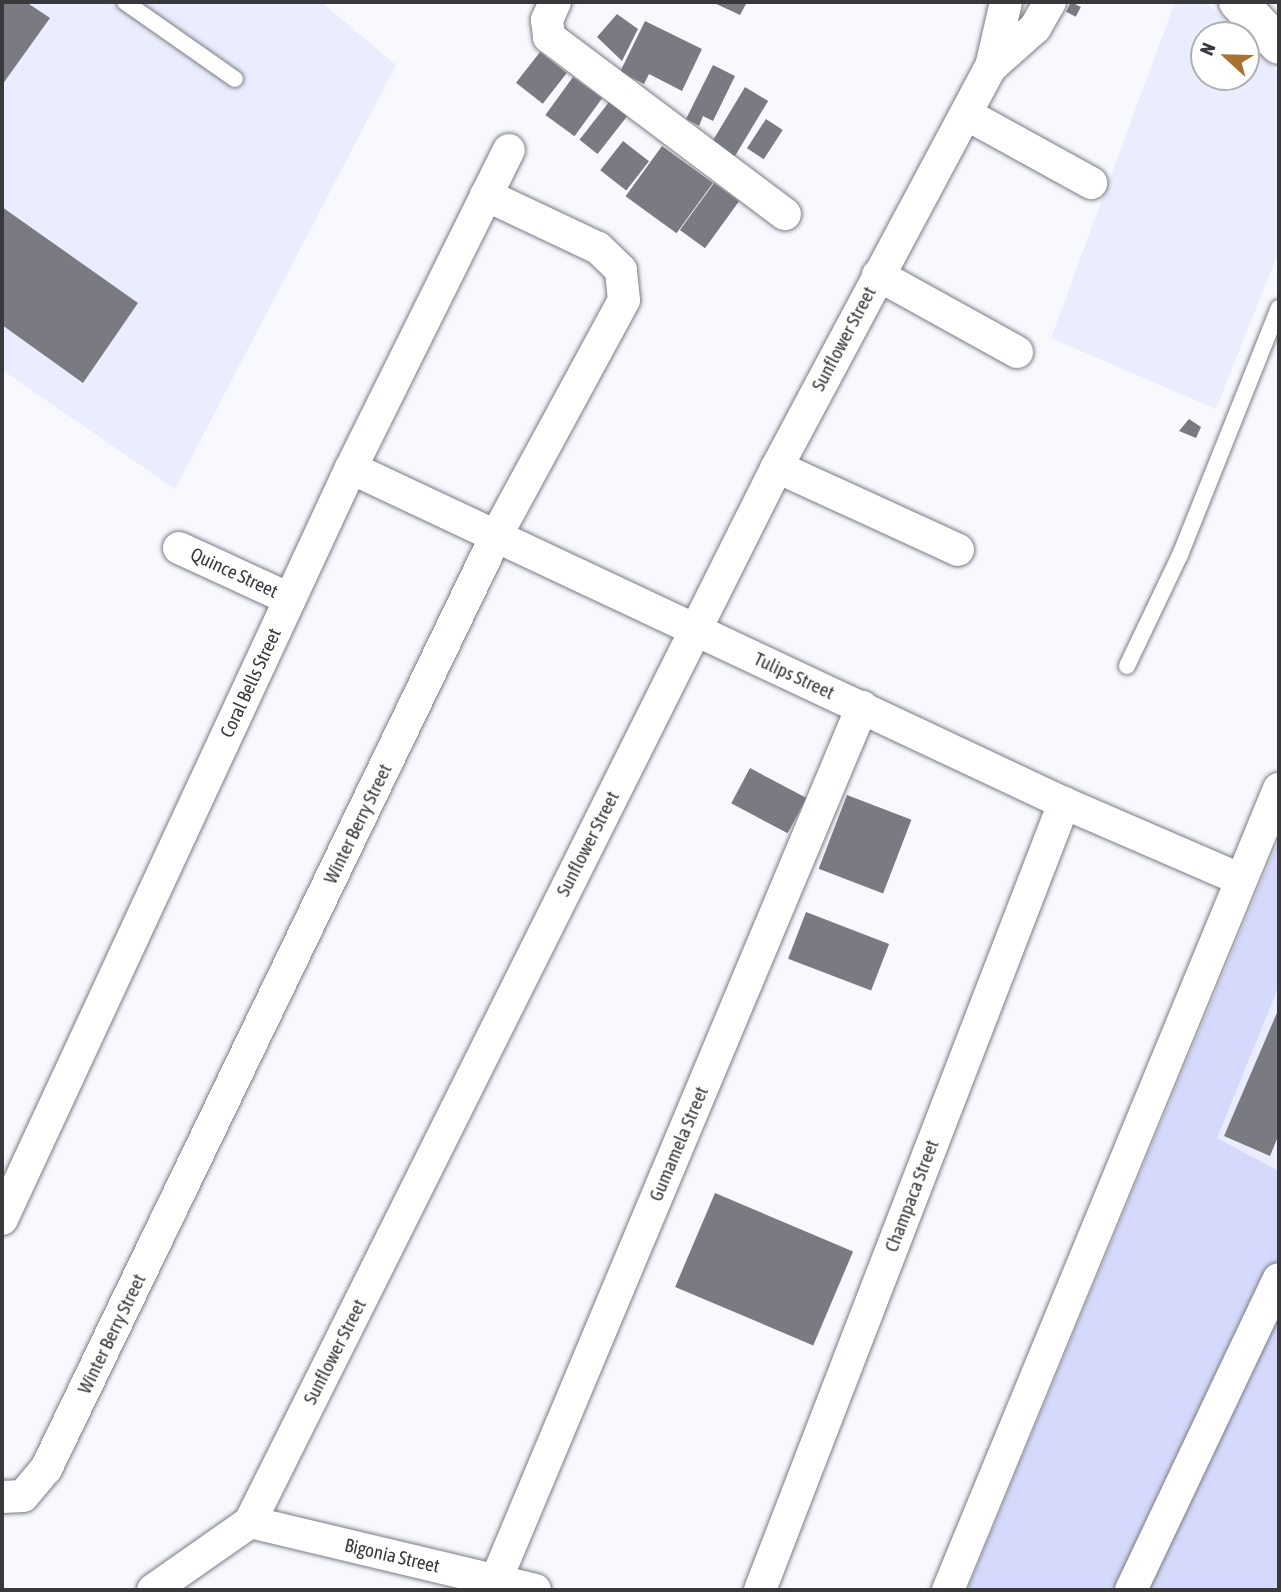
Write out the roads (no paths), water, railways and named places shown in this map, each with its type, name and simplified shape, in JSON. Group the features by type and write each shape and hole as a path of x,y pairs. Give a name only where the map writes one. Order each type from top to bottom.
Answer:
{"street":[{"path":"555,2 547,20 549,37 785,214"},
{"name":"Sunflower Street","path":"153,1590 250,1522 776,467 991,67 1006,2"},
{"name":"Sunflower Street","path":"991,67 1035,28 1050,2"},
{"path":"1238,2 1279,45"},
{"path":"966,114 1091,183"},
{"name":"Coral Bells Street","path":"2,1219 351,468 509,150"},
{"name":"Winter Berry Street","path":"2,1497 23,1496 46,1468 496,536 624,300 621,270 598,248 486,195"},
{"path":"878,275 1017,352"},
{"path":"776,467 958,550"},
{"name":"Tulips Street","path":"351,468 1064,803 1240,879"},
{"name":"Quince Street","path":"179,548 290,599"},
{"name":"Gumamela Street","path":"496,1580 862,708"},
{"path":"948,1590 1279,789"},
{"name":"Champaca Street","path":"760,1590 1064,803"},
{"path":"1131,1590 1279,1279"},
{"name":"Bigonia Street","path":"250,1522 535,1590"}],"lane":[{"path":"125,2 235,79"},
{"path":"1128,666 1180,555 1279,308"}]}
